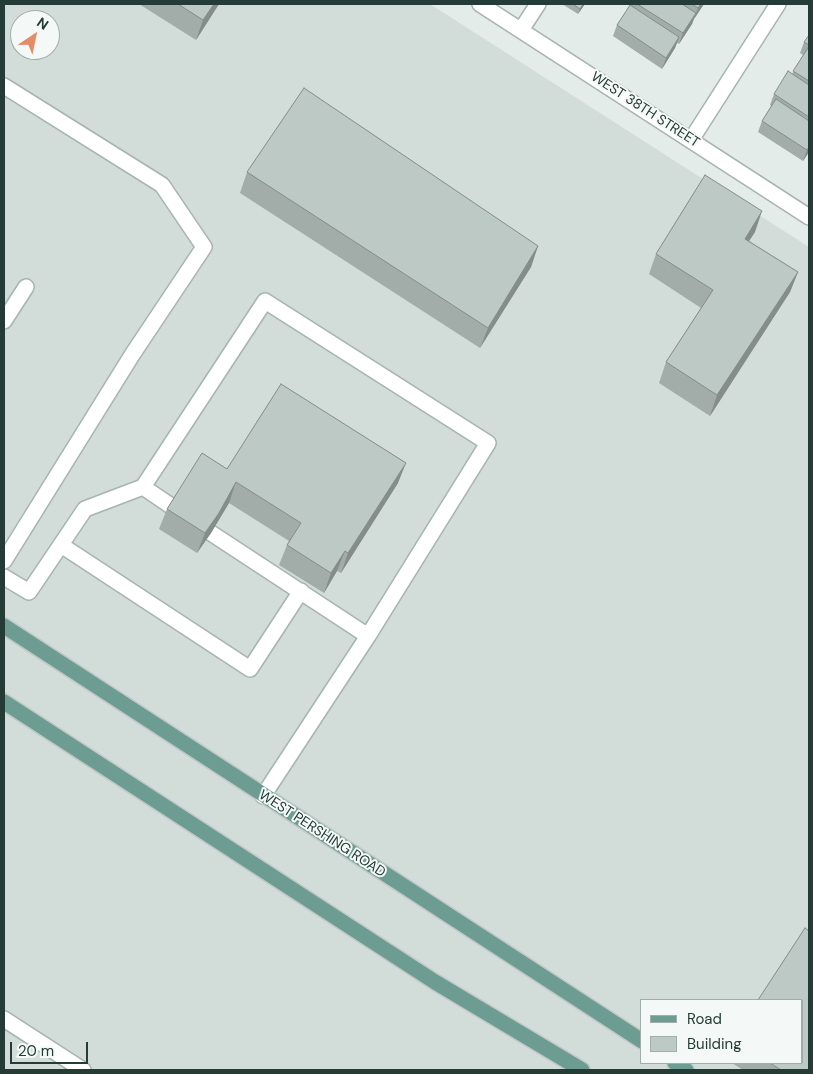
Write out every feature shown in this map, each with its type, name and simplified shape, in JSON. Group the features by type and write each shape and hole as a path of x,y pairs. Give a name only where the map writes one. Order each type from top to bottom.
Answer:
{"main road":[{"name":"WEST PERSHING ROAD","path":"4,626 640,1041"},
{"path":"4,702 436,982 582,1070"}],"street":[{"name":"WEST 38TH STREET","path":"480,4 809,217"},
{"path":"521,30 538,4"},
{"path":"691,140 778,4"},
{"path":"4,86 162,185 204,247 132,355 4,561"},
{"path":"4,321 26,287"},
{"path":"4,576 29,592 85,509 143,487 265,301 488,443 368,636 263,796"},
{"path":"143,487 174,508"},
{"path":"211,533 368,636"},
{"path":"61,545 250,669 301,591"},
{"path":"4,1019 83,1070"}],"shaded area":[{"path":"4,4 430,4 809,247 809,1070 4,1070"}],"building":[{"path":"178,4 214,4 203,20"},
{"path":"573,4 583,4 580,9"},
{"path":"637,4 682,4 696,13 683,33"},
{"path":"692,4 701,4 698,8"},
{"path":"630,5 679,37 666,58 617,25"},
{"path":"809,35 809,45 804,42"},
{"path":"809,49 809,81 793,71"},
{"path":"788,71 809,85 809,117 774,94"},
{"path":"304,88 538,246 488,328 247,172"},
{"path":"776,99 809,121 809,147 807,150 762,121"},
{"path":"705,175 762,211 745,239 798,272 717,395 666,362 713,290 656,254"},
{"path":"281,384 406,463 348,553 345,551 331,573 287,545 301,523 236,482 219,513 205,533 167,509 202,453 227,469"},
{"path":"805,928 809,931 809,1070 781,1070 772,1064 803,1064 803,999 759,999"}]}
